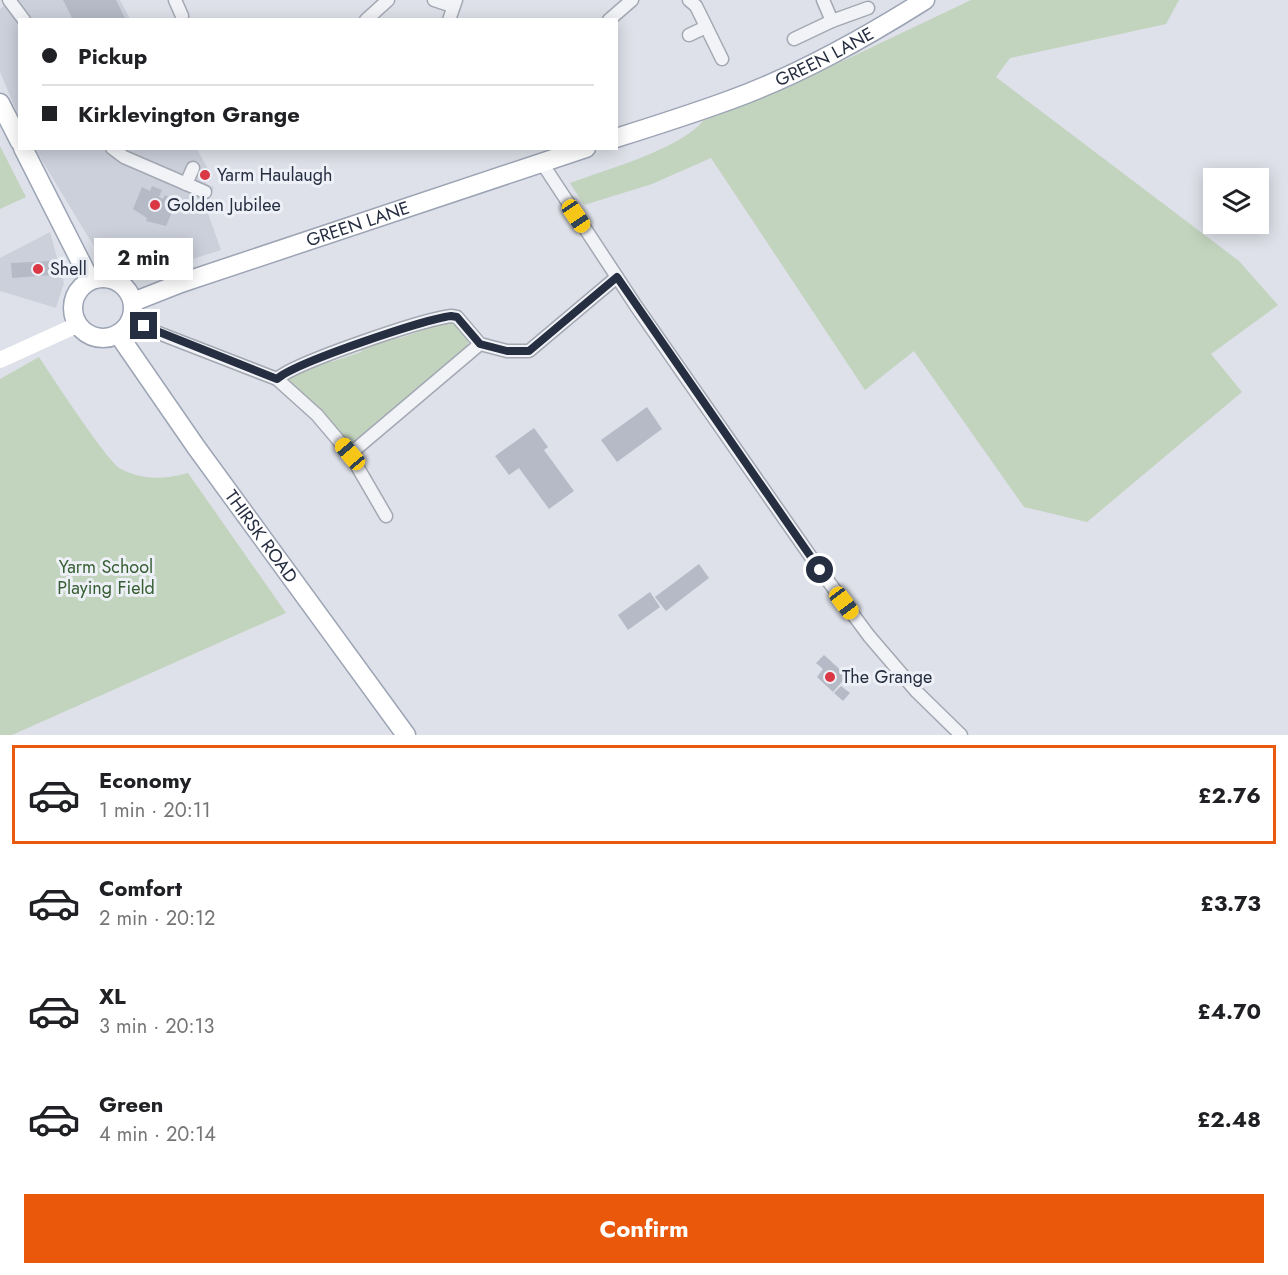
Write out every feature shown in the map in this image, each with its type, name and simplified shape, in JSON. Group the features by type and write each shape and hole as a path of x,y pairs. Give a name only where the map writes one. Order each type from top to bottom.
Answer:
{"main road":[{"name":"GREEN LANE","path":"618,137 730,100 786,77 852,44 925,0"},
{"path":"0,103 18,138"},
{"path":"24,150 90,280"},
{"name":"GREEN LANE","path":"133,302 181,283 580,150"},
{"path":"112,279 129,292 133,302 131,328 107,338 96,338 85,333 77,325 73,302 76,293 90,280 112,279"},
{"path":"0,360 77,325"},
{"name":"THIRSK ROAD","path":"131,328 196,447 406,735"}],"street":[{"path":"9,0 22,18"},
{"path":"175,0 182,16"},
{"path":"368,18 388,0"},
{"path":"434,0 454,3 450,18"},
{"path":"611,18 632,0"},
{"path":"689,0 696,6 722,59"},
{"path":"823,0 832,21"},
{"path":"794,39 832,21 868,8"},
{"path":"689,35 706,27"},
{"path":"114,150 124,157 205,192"},
{"path":"542,163 617,277 869,636 917,692 962,735"},
{"path":"186,184 193,168"},
{"path":"277,379 285,371 445,316 457,317 480,344 507,351 529,351 617,277"},
{"path":"131,328 277,379 317,415 350,454 386,516"},
{"path":"350,454 480,344"}],"shaded area":[{"path":"12,0 120,0 129,18 18,18 18,115 0,72 0,9"},
{"path":"36,150 198,150 210,173 206,184 214,187 208,203 204,202 221,250 149,273 95,248"},
{"path":"50,232 64,283 56,308 0,291 0,258"}],"green space":[{"path":"971,0 1179,0 1166,24 1010,58 996,77 1239,261 1278,305 1211,354 1242,392 1087,522 1024,507 914,351 865,390 711,158 652,184 584,205 570,183 660,149 677,141 703,121 847,59"},
{"path":"0,146 26,197 0,209"},
{"path":"447,320 454,322 469,338 467,349 354,444 347,443 288,382 290,375 326,360 331,362 361,352 363,348 397,336 400,338 424,330 427,326"},
{"name":"Yarm School Playing Field","path":"39,357 104,452 121,469 154,478 188,473 286,613 12,735 0,735 0,379"}],"building":[{"path":"63,0 116,0 125,18 72,18"},
{"name":"Yarm Haulaugh","path":"202,170 210,173 207,180 199,177"},
{"name":"Golden Jubilee","path":"152,186 162,190 159,197 163,199 165,195 177,201 166,226 146,221 147,218 133,209 142,187 150,191"},
{"path":"52,261 53,275 12,278 11,263"},
{"path":"647,407 662,429 617,462 601,440"},
{"path":"534,428 548,447 544,450 574,491 549,509 519,468 509,475 495,456"},
{"path":"699,564 709,578 666,611 655,597"},
{"path":"650,592 660,607 628,630 618,615"},
{"path":"824,655 847,676 833,692 817,677 823,669 816,663"},
{"path":"841,686 850,693 843,701 834,693"}],"place":[{"name":"Yarm Haulaugh","path":"205,175"},
{"name":"Golden Jubilee","path":"155,205"},
{"name":"Shell","path":"38,269"},
{"name":"The Grange","path":"830,677"}],"route":[{"path":"144,326 277,379 285,371 445,316 457,317 480,344 507,351 529,351 617,277 820,570"}]}
